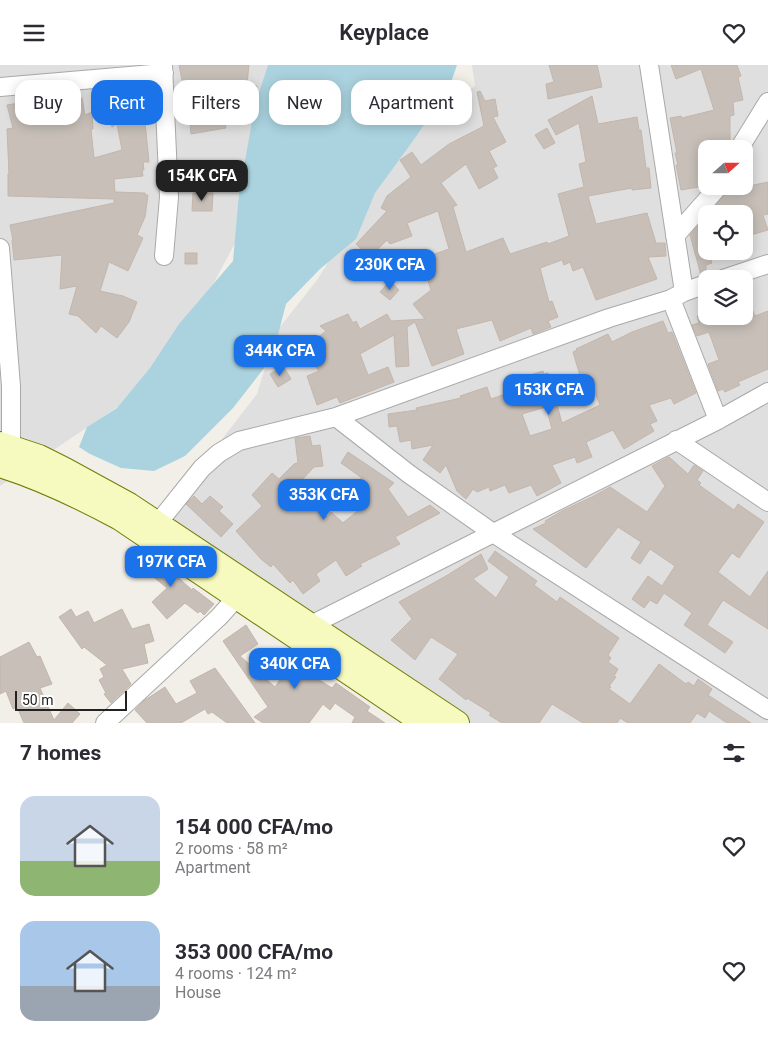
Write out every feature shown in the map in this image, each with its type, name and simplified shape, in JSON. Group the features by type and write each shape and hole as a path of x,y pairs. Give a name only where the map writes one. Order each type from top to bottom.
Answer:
{"street":[{"path":"649,65 675,236 677,296 718,420"},
{"path":"0,87 164,69 169,197 164,256"},
{"path":"745,140 768,102"},
{"path":"675,236 711,195"},
{"path":"0,248 11,386 4,451 33,466 99,487 124,512 301,629 457,723"},
{"path":"750,270 768,264"},
{"path":"158,523 202,468 220,453 239,441 336,417 698,287"},
{"path":"301,629 718,420 768,392"},
{"path":"336,417 409,474 493,533 768,710"},
{"path":"676,440 768,501"},
{"path":"124,512 158,523 241,589"},
{"path":"104,723 219,617 241,589"},
{"path":"301,629 424,723"}],"shaded area":[{"path":"0,65 307,65 302,80 269,80 269,125 285,125 260,196 165,375 0,486"},
{"path":"472,65 768,65 768,723 430,723 150,532 257,394 276,332 317,280 378,184 423,125 472,125 472,88 475,86"}],"water":[{"path":"268,65 457,65 452,80 351,80 351,125 424,125 375,193 356,239 320,269 286,304 272,358 233,408 185,456 154,471 121,468 79,447 87,427 117,408 150,368 179,324 233,261 239,194 251,125 259,125 259,93"}],"building":[{"path":"179,65 249,65 247,80 182,80"},
{"path":"549,65 597,65 602,87 548,99 546,84 554,82"},
{"path":"671,65 737,65 741,76 738,77 743,100 733,102 734,115 730,116 730,140 698,140 698,187 681,190 676,165 678,165 675,153 677,153 670,118 681,116 682,118 714,110 701,69 676,79"},
{"path":"480,91 485,101 495,99 498,116 493,117 506,142 489,151 497,166 493,168 498,178 479,189 466,164 441,183 457,205 453,207 466,252 503,238 510,254 547,242 548,244 569,236 558,194 584,187 579,164 586,162 579,123 556,135 548,120 592,96 598,124 637,117 639,130 641,130 646,168 649,168 651,188 632,190 632,188 588,196 596,224 647,213 656,243 665,243 666,256 648,257 657,279 596,300 583,267 573,271 570,262 564,265 562,260 540,268 549,302 552,301 558,317 548,321 551,327 533,334 531,328 500,341 492,320 456,329 464,354 432,366 415,322 407,327 409,366 396,367 394,335 360,354 368,375 388,367 394,382 340,403 337,397 317,405 307,376 319,371 302,350 326,331 320,326 348,314 353,323 356,321 360,329 387,314 391,321 425,319 413,304 431,290 426,275 429,274 423,258 449,249 438,211 407,223 412,236 390,244 387,240 370,257 356,244 387,211 381,208 387,196 411,177 400,160 412,152 421,165 449,144 484,126 477,92"},
{"path":"82,98 85,115 91,112 94,158 122,150 117,125 145,125 149,162 143,162 143,176 114,179 115,192 145,193 145,195 148,195 145,217 137,235 143,238 128,271 109,262 100,291 123,296 137,302 129,322 117,338 101,326 96,333 78,316 69,314 77,286 60,289 62,255 14,260 10,225 114,203 114,199 8,196 7,129 13,128 7,105 15,104 15,125 81,125"},
{"path":"190,125 225,125 226,128 191,134"},
{"path":"547,128 555,143 544,149 535,135"},
{"path":"768,182 768,214 763,215 768,230 753,234 753,205 716,205 724,195 753,195 753,185"},
{"path":"193,193 213,193 212,211 192,211"},
{"path":"698,226 698,260 711,260 712,263 706,265 706,270 700,270 690,235"},
{"path":"185,253 197,253 197,264 185,264"},
{"path":"390,281 399,290 390,300 380,292"},
{"path":"753,311 755,316 768,311 768,369 738,382 740,385 725,392 723,389 718,391 708,364 719,360 709,332 697,336 692,325 698,323 698,325 753,325"},
{"path":"663,321 668,333 672,332 696,393 674,404 671,398 649,405 657,421 650,424 654,431 624,449 613,430 586,442 592,457 577,463 575,457 552,465 561,483 537,496 531,485 509,493 505,485 490,491 489,487 477,492 473,489 466,499 457,491 446,465 440,473 423,460 433,445 412,449 411,440 400,442 397,426 389,427 388,414 417,410 416,408 461,398 460,396 487,387 491,399 517,390 514,380 543,371 544,374 548,373 562,423 600,405 592,385 586,387 581,379 573,352 608,334 612,342 632,332","holes":["546,407 552,429 530,436 522,414"]},
{"path":"283,366 291,379 278,387 270,374"},
{"path":"310,436 312,446 320,445 323,466 314,467 300,482 315,496 310,501 327,517 331,512 343,523 360,509 346,488 362,478 341,463 348,452 394,483 388,489 408,517 430,505 440,513 395,537 400,544 360,564 362,566 346,576 336,560 316,574 320,581 303,594 293,580 290,583 273,564 271,567 261,559 236,531 262,506 252,495 272,473 279,479 294,464 298,463 295,438"},
{"path":"669,457 688,474 694,465 703,471 697,480 701,483 699,485 734,510 738,504 764,522 739,558 732,553 718,572 750,597 768,571 768,629 723,600 707,625 733,642 725,653 684,625 692,613 664,593 657,604 650,600 644,608 632,599 648,576 662,586 675,566 650,549 640,564 631,558 641,542 618,527 586,568 533,529 546,523 545,521 564,510 610,487 647,512 665,486 652,466"},
{"path":"194,496 202,504 210,496 223,507 219,511 233,524 221,537 186,504"},
{"path":"140,548 163,564 192,590 193,588 214,604 204,615 200,611 198,613 185,603 167,619 152,602 167,588 132,559"},
{"path":"495,551 537,581 534,585 557,602 560,597 619,638 608,655 611,658 608,662 618,669 609,689 630,704 659,664 686,684 688,682 694,686 698,679 712,689 708,695 751,723 727,723 709,711 705,718 697,713 690,723 628,723 620,718 617,723 583,723 552,704 539,723 502,723 489,715 491,713 467,698 466,700 439,679 458,654 431,637 415,660 391,640 412,619 399,602 481,554 488,569 473,579 496,598 509,577 488,561"},
{"path":"71,609 76,617 88,611 94,623 122,609 132,629 149,624 154,641 144,644 148,663 122,669 131,684 111,703 104,694 106,693 99,680 104,677 100,669 107,665 84,647 82,649 59,617"},
{"path":"246,625 258,644 240,656 275,687 297,654 307,661 303,666 310,671 308,673 332,688 336,683 370,707 367,711 385,723 352,723 355,717 335,703 330,710 323,704 309,723 263,723 254,717 268,707 223,641"},
{"path":"29,642 37,657 40,656 52,684 40,688 54,720 68,703 80,714 72,723 24,723 17,707 13,709 6,691 0,694 0,657"},
{"path":"215,668 255,723 227,723 212,712 208,714 205,709 181,723 147,723 135,710 145,700 165,687 176,704 197,693 190,681"}]}
